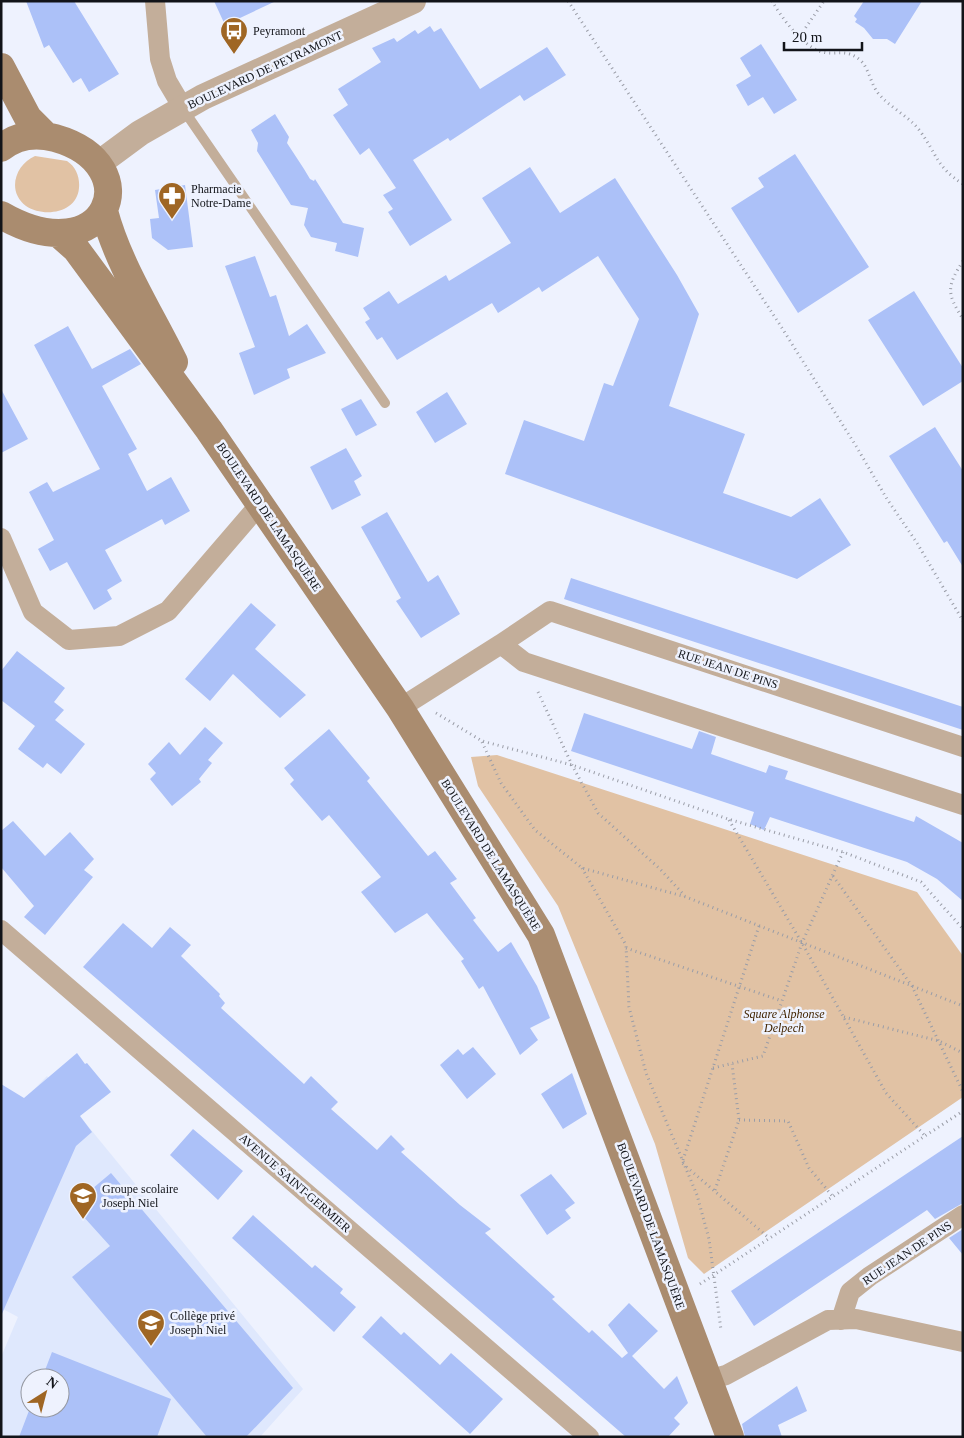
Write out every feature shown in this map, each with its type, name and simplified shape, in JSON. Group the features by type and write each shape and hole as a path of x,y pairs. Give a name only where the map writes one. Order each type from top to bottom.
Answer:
{"main road":[{"path":"1,68 28,118 46,136"},
{"path":"1,148 21,137 46,136 66,141 86,151 98,164 105,175 108,189 104,211 87,227 74,233 59,234 15,223 1,215"},
{"name":"BOULEVARD DE LAMASQUÈRE","path":"104,211 109,230 123,261 209,430"},
{"name":"BOULEVARD DE LAMASQUÈRE","path":"59,234 76,249 407,704 541,935 730,1437"}],"street":[{"path":"154,1 160,59 167,81 183,108"},
{"name":"BOULEVARD DE PEYRAMONT","path":"98,164 140,133 183,108 413,1"},
{"path":"1,538 33,612 69,640 119,636 168,611 260,504"},
{"name":"RUE JEAN DE PINS","path":"407,704 550,611 963,747"},
{"path":"501,644 524,662 963,805"},
{"name":"AVENUE SAINT-GERMIER","path":"1,930 588,1437"},
{"name":"RUE JEAN DE PINS","path":"841,1320 850,1292 870,1276 963,1215"},
{"path":"708,1380 726,1375 828,1320 856,1319 963,1342"}],"lane":[{"path":"183,108 385,403"}],"path":[{"path":"568,1 782,328 963,621"},
{"path":"772,1 800,36 818,50 826,53 846,52 863,64 876,91 894,110 920,131 938,163 963,184"},
{"path":"800,36 824,1"},
{"path":"963,261 952,278 950,288 952,303 963,319"},
{"path":"524,662 572,765 598,814 660,869 686,897"},
{"path":"407,704 482,742 572,765 728,819 843,852 921,882 963,929"},
{"path":"482,742 501,783 535,830 582,868 626,948 629,1007 646,1072 697,1195 707,1230 721,1335"},
{"path":"728,819 802,943 886,1093 926,1137"},
{"path":"713,1068 763,1056 802,943 843,852"},
{"path":"582,868 686,897 963,1006"},
{"path":"832,876 912,986 963,1092"},
{"path":"682,1162 760,926"},
{"path":"626,948 782,1000"},
{"path":"844,1016 938,1041 963,1052"},
{"path":"715,1190 739,1120 732,1064"},
{"path":"677,1298 834,1198 963,1111"},
{"path":"739,1120 788,1121 809,1168 834,1198"},
{"path":"682,1162 769,1238"}],"shaded area":[{"name":"Groupe scolaire Joseph Niel","path":"47,1076 303,1389 260,1437 1,1437 1,1357 18,1317 1,1308 4,1120"}],"green space":[{"path":"35,156 67,161 75,169 79,180 79,188 77,196 66,208 59,211 42,212 33,210 20,200 16,193 16,178 23,165"},
{"name":"Square Alphonse Delpech","path":"497,755 917,892 963,956 963,1097 704,1274 688,1258 655,1144 558,906 478,786 471,757"}],"building":[{"path":"26,1 74,1 119,74 89,92 81,78 73,83 49,45 44,48"},
{"path":"214,1 276,1 225,25"},
{"path":"864,1 922,1 895,44 887,39 873,39 864,28 855,22 857,19 854,16"},
{"path":"430,26 434,32 441,28 480,89 547,47 566,75 524,101 520,95 450,141 448,138 413,160 452,220 410,246 388,212 393,209 383,195 396,188 369,148 360,155 333,115 348,105 338,89 381,62 372,48 394,38 397,42 415,30 418,34"},
{"path":"761,44 797,100 774,114 763,97 748,106 736,85 751,76 740,58"},
{"path":"275,114 289,137 287,143 310,179 314,181 315,179 343,223 364,228 358,257 335,251 337,243 311,237 304,225 308,208 291,205 257,151 258,143 251,130"},
{"path":"795,154 869,267 798,313 731,208 764,187 758,178"},
{"path":"530,167 560,213 615,178 677,275 699,314 669,406 745,434 723,493 791,517 820,498 851,545 797,579 505,474 524,420 584,441 604,383 613,386 639,319 598,256 542,292 539,287 498,313 492,303 397,360 382,337 377,340 365,322 370,319 363,308 389,291 398,304 446,275 449,281 511,243 482,198"},
{"path":"185,185 193,247 168,250 152,238 150,219 159,218 155,190"},
{"path":"255,256 270,297 276,295 289,336 307,324 326,353 287,369 290,378 254,395 239,353 255,347 225,266"},
{"path":"914,291 963,368 963,381 923,406 868,320"},
{"path":"68,326 92,369 130,349 141,364 102,386 137,449 128,454 147,491 171,477 190,511 165,525 162,519 105,550 122,581 107,590 112,599 94,610 67,562 50,571 38,549 54,540 29,492 47,482 53,492 100,469 34,345"},
{"path":"1,389 28,439 1,453"},
{"path":"447,392 467,424 435,443 416,412"},
{"path":"361,399 377,425 356,436 341,409"},
{"path":"935,427 963,471 963,567 947,541 944,543 889,456"},
{"path":"346,448 362,476 354,481 361,495 332,510 310,467"},
{"path":"387,512 428,582 438,575 460,614 421,638 396,601 401,598 361,527"},
{"path":"571,578 963,707 963,730 564,599"},
{"path":"251,603 276,625 255,649 306,695 280,718 233,674 210,701 185,679"},
{"path":"17,651 65,688 54,702 64,710 55,720 85,744 61,774 47,763 43,768 18,749 35,726 1,700 1,671"},
{"path":"584,713 692,749 699,731 716,737 711,754 766,773 769,765 788,771 785,779 914,822 916,816 963,843 963,901 937,879 907,862 770,817 764,830 750,824 754,812 571,751"},
{"path":"205,727 223,743 208,760 212,763 199,779 201,782 172,806 150,779 156,773 148,764 169,742 180,755"},
{"path":"329,729 370,778 367,781 428,856 435,851 457,879 450,883 476,918 473,920 498,952 511,942 537,986 550,1018 530,1028 538,1040 520,1055 483,986 479,989 461,961 464,959 427,913 395,933 361,892 381,877 329,815 322,821 290,784 294,780 284,768"},
{"path":"13,821 45,856 70,832 94,859 84,870 93,877 45,935 24,917 34,906 1,867 1,831"},
{"path":"123,923 152,948 170,927 191,945 181,956 220,994 219,996 225,1003 221,1008 304,1084 311,1076 338,1102 331,1109 377,1150 391,1135 405,1149 401,1152 460,1205 491,1229 485,1233 555,1297 552,1299 589,1333 592,1330 622,1358 628,1353 608,1325 629,1303 658,1331 632,1356 664,1389 677,1376 688,1403 674,1418 680,1424 668,1437 626,1437 83,967"},
{"path":"473,1047 496,1074 467,1099 440,1065 458,1049 463,1055"},
{"path":"77,1053 111,1092 80,1116 92,1132 76,1146 1,1316 1,1084 24,1098"},
{"path":"572,1073 587,1114 563,1129 541,1094"},
{"path":"193,1129 243,1171 218,1200 170,1155"},
{"path":"963,1136 963,1203 935,1219 927,1210 754,1326 731,1291"},
{"path":"111,1173 293,1388 246,1437 207,1437 72,1277 110,1246 73,1205"},
{"path":"551,1174 575,1203 565,1210 571,1218 547,1235 520,1195"},
{"path":"253,1215 312,1268 315,1265 343,1289 340,1293 356,1307 334,1332 232,1238"},
{"path":"963,1229 963,1255 949,1238"},
{"path":"381,1316 401,1335 404,1332 440,1365 451,1353 503,1399 470,1434 362,1337"},
{"path":"52,1352 171,1399 157,1437 19,1437 26,1418 70,1418 70,1368 46,1368"},
{"path":"797,1386 807,1411 778,1425 782,1437 745,1437 742,1424"}],"place":[{"name":"Peyramont","path":"234,55"},
{"name":"Pharmacie Notre-Dame","path":"172,220"},
{"name":"Groupe scolaire Joseph Niel","path":"83,1220"},
{"name":"Collège privé Joseph Niel","path":"151,1347"}]}
